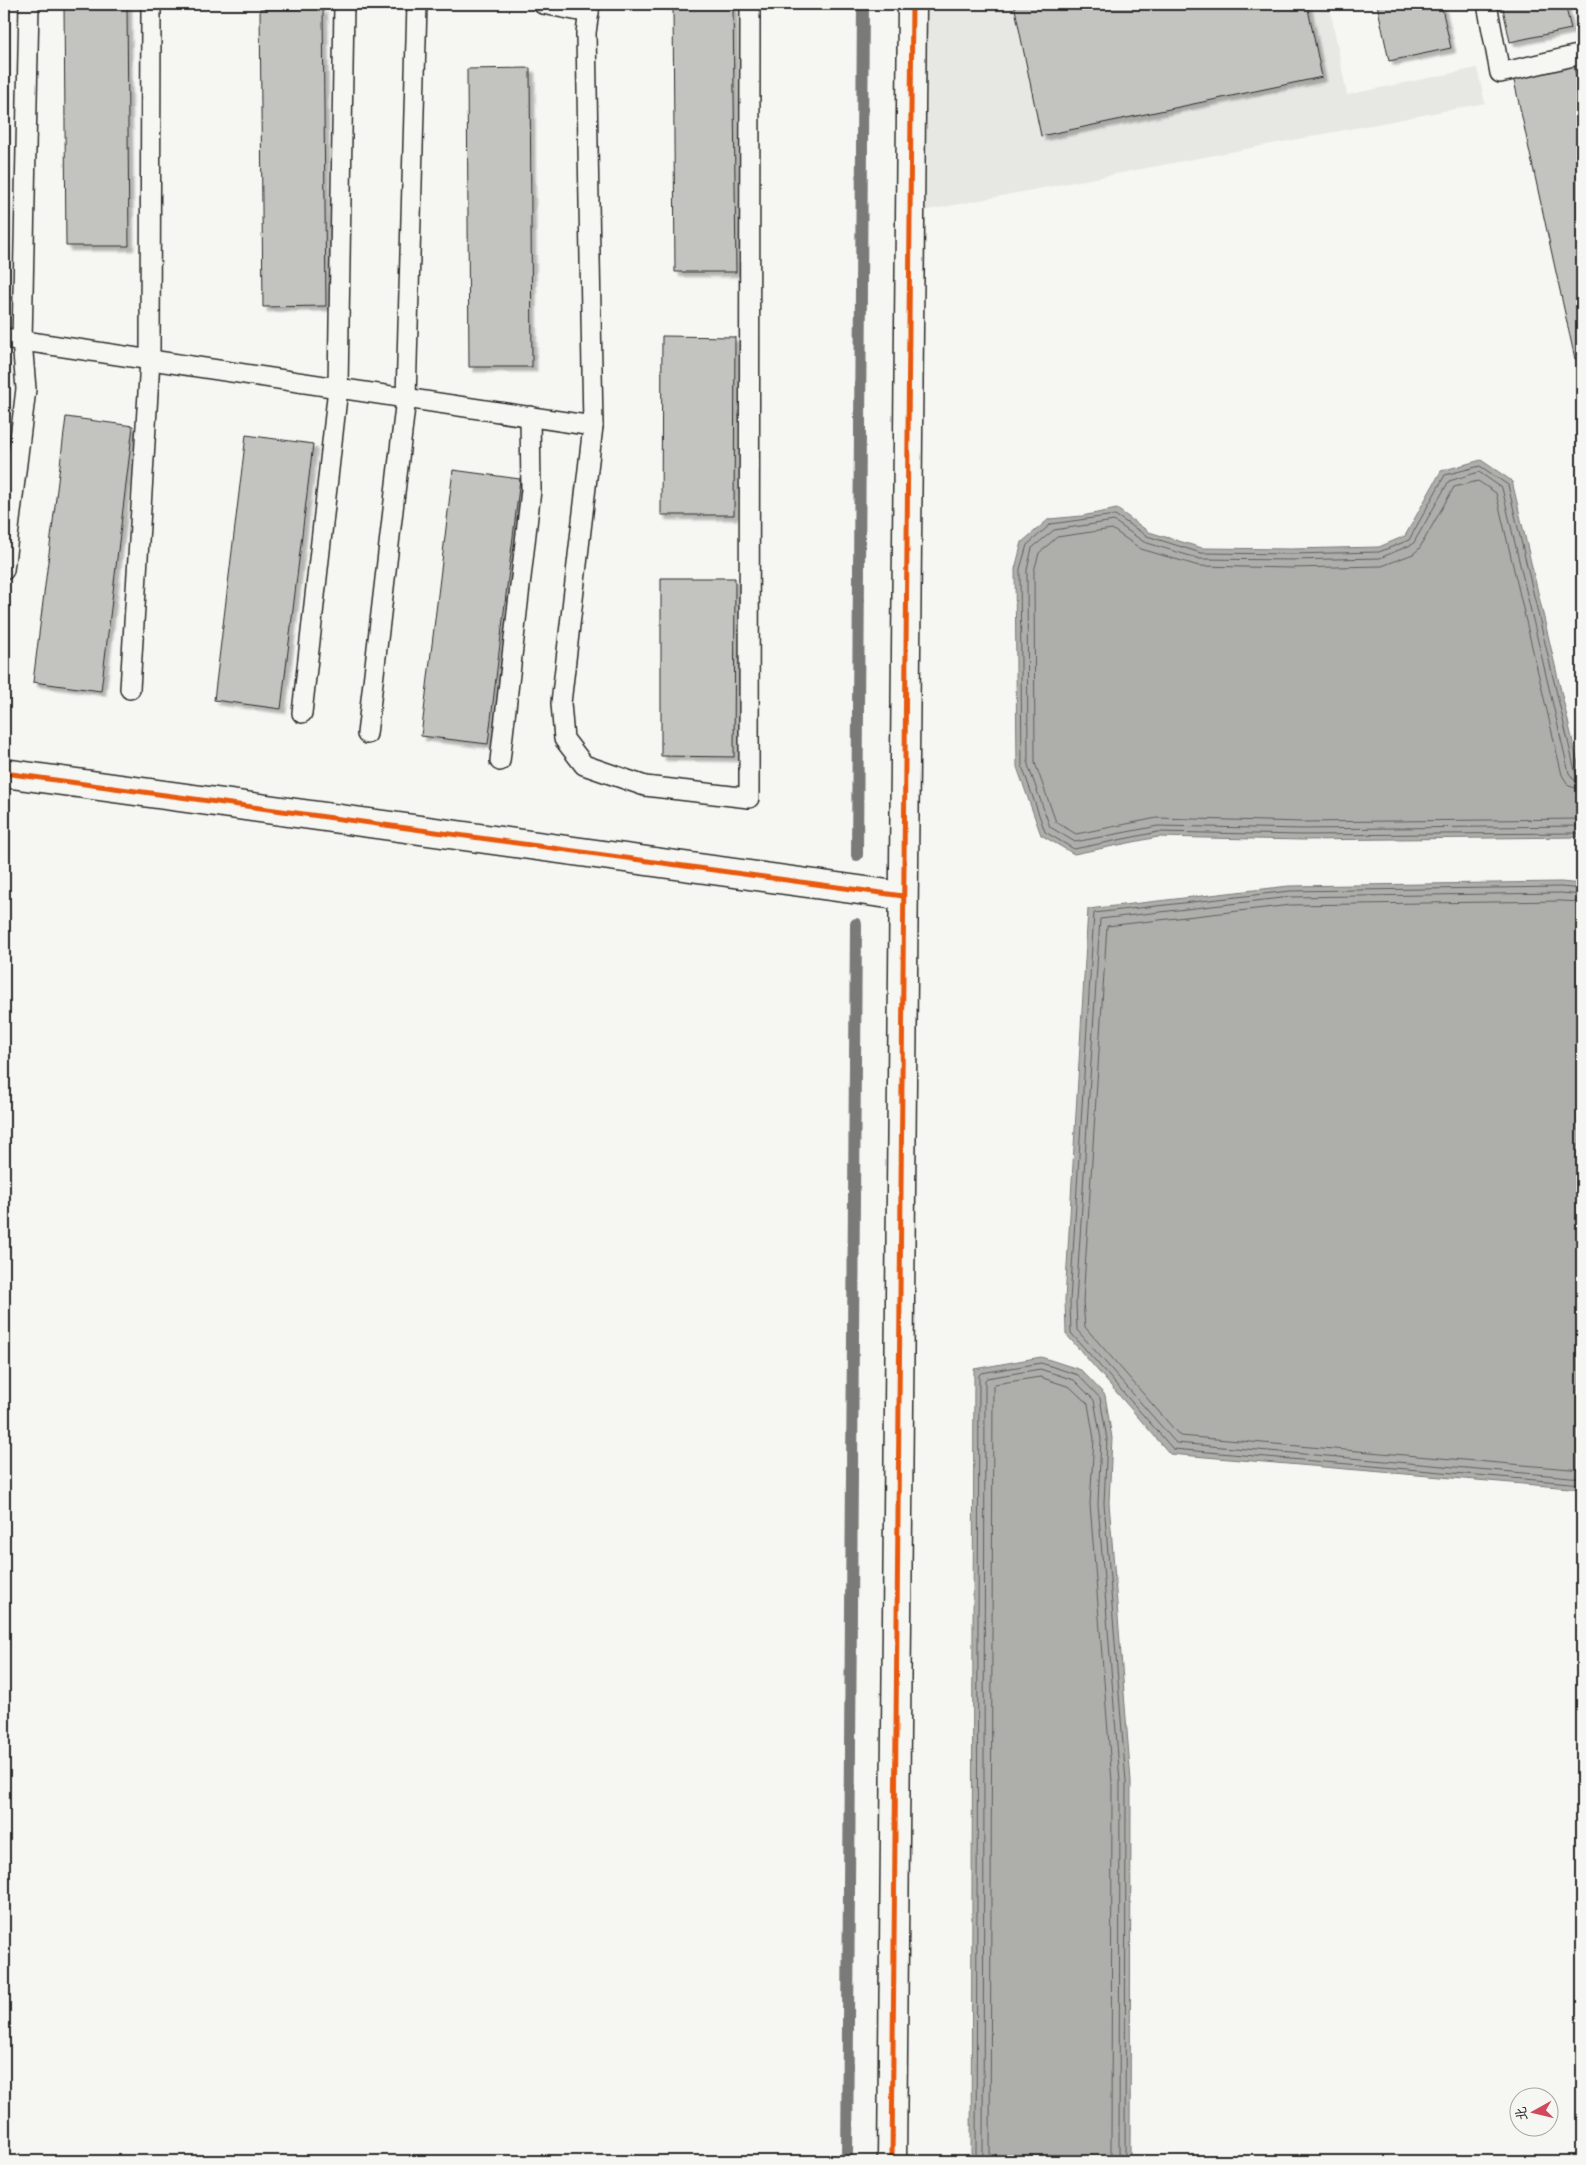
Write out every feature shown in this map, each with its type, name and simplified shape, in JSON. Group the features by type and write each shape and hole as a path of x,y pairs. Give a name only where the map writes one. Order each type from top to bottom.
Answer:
{"street":[{"path":"892,2161 912,4"},
{"path":"4,773 903,896"}],"lane":[{"path":"4,570 26,389 13,339 29,4"},
{"path":"130,690 150,360 151,4"},
{"path":"302,713 338,388 344,4"},
{"path":"368,734 406,398 417,4"},
{"path":"543,4 589,8 586,33 593,426 560,702 564,739 584,765 644,786 749,798 750,4"},
{"path":"1487,4 1500,73 1582,54"},
{"path":"13,339 593,426"},
{"path":"500,761 531,490 530,416"}],"shaded area":[{"path":"924,4 1329,4 1347,95 1477,68 1485,103 923,211"}],"water":[{"path":"1481,460 1512,481 1582,781 1582,837 1302,840 1158,837 1074,854 1041,835 1017,767 1015,569 1022,542 1049,519 1082,516 1117,509 1149,532 1202,548 1291,549 1379,547 1405,536 1441,471"},
{"path":"1561,882 1582,884 1582,1489 1170,1454 1066,1334 1065,1300 1088,909 1289,886"},
{"path":"1041,1357 1081,1370 1105,1395 1112,1438 1109,1503 1131,1781 1130,2161 971,2161 974,1369"}],"building":[{"path":"64,4 127,4 129,246 66,246"},
{"path":"673,4 733,4 736,272 675,272"},
{"path":"1014,4 1307,4 1322,77 1041,136"},
{"path":"1377,4 1441,4 1451,48 1389,61"},
{"path":"1502,4 1565,4 1571,29 1510,42"},
{"path":"260,9 323,9 326,306 263,307"},
{"path":"1573,62 1582,102 1582,357 1575,359 1513,76"},
{"path":"530,68 532,367 469,367 467,69"},
{"path":"662,336 735,337 734,515 661,515"},
{"path":"66,417 133,426 101,691 33,682"},
{"path":"246,435 313,444 281,709 214,700"},
{"path":"453,470 520,479 488,744 421,736"},
{"path":"661,578 735,578 734,757 661,756"}],"waterway":[{"path":"857,855 863,4"},
{"path":"847,2161 856,924"}],"cycle path":[{"path":"892,2161 912,4"},
{"path":"4,773 903,896"}]}
